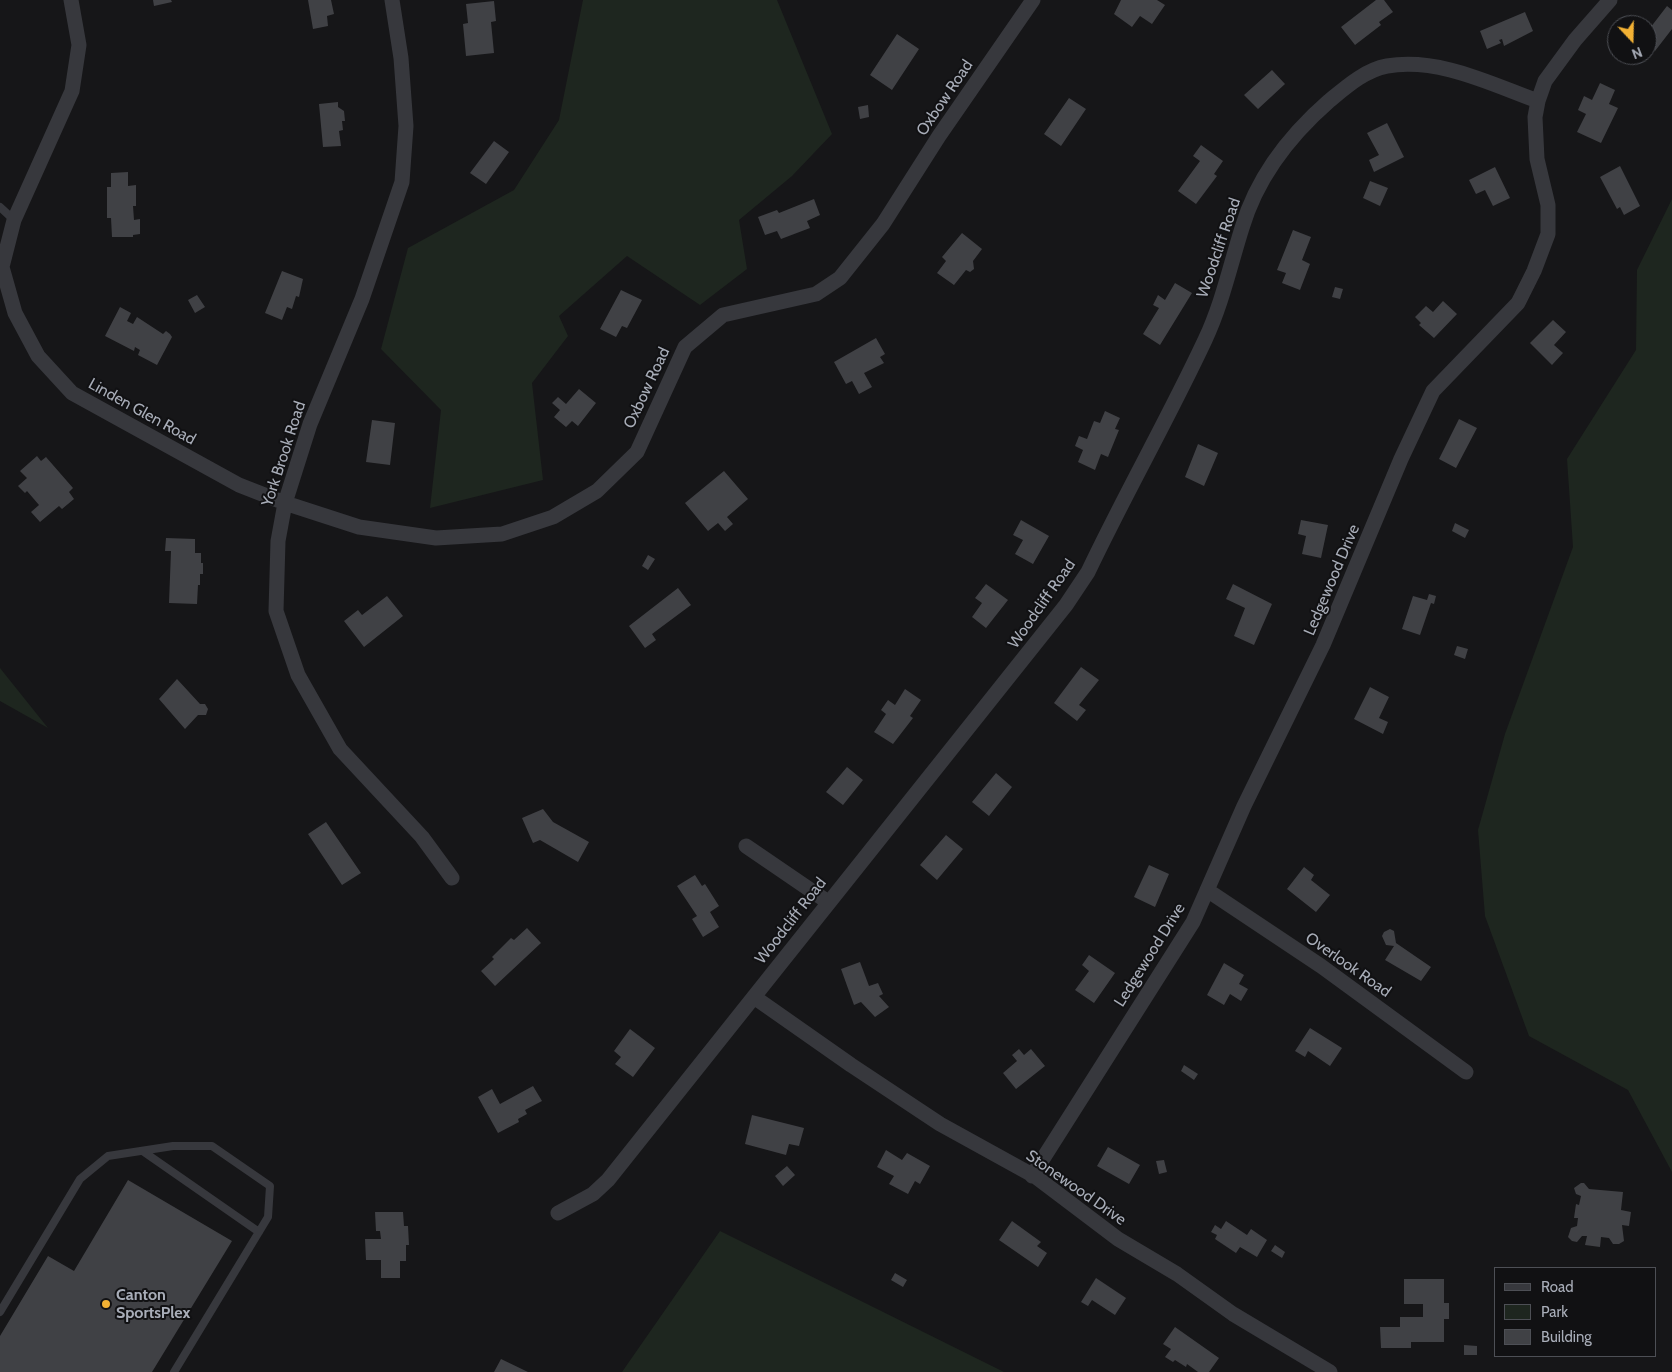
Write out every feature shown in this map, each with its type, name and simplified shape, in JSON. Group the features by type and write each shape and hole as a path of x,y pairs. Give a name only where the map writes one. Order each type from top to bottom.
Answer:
{"street":[{"name":"Linden Glen Road","path":"71,0 79,45 72,91 14,220 2,268 15,313 38,356 72,393 239,485 285,503"},
{"name":"York Brook Road","path":"392,0 401,58 406,126 402,182 362,299 310,424 285,503 278,541 276,611 298,675 340,749 422,838 452,878"},
{"name":"Oxbow Road","path":"285,503 359,527 436,538 502,534 553,517 597,491 637,452 685,347 723,315 816,294 840,278 883,224 939,136 1033,0"},
{"name":"Ledgewood Drive","path":"1032,1176 1194,922 1244,806 1323,645 1401,459 1433,391 1518,303 1534,271 1548,234 1548,205 1537,159 1535,117 1538,101 1545,80 1575,40 1610,0"},
{"name":"Woodcliff Road","path":"558,1213 593,1194 608,1180 828,902 1041,639 1088,572 1206,339 1226,285 1242,226 1258,188 1277,154 1309,119 1351,82 1386,66 1443,68 1538,101"},
{"path":"746,846 828,902"},
{"name":"Overlook Road","path":"1207,890 1321,966 1466,1072"},
{"name":"Stonewood Drive","path":"754,997 940,1124 1032,1176 1118,1238 1177,1274 1233,1314 1330,1372"}],"lane":[{"path":"0,207 14,220"},
{"path":"0,1312 80,1180 108,1156 144,1152 173,1146 212,1146 270,1186 268,1216 174,1372"},
{"path":"144,1152 259,1232"}],"green space":[{"path":"583,0 777,0 832,134 792,176 739,220 747,269 700,305 627,256 559,316 568,336 532,383 543,480 430,508 441,410 381,349 408,248 514,190 559,120"},
{"path":"1672,199 1672,1172 1628,1090 1529,1036 1485,916 1478,830 1505,734 1573,547 1567,459 1636,350 1637,270"},
{"path":"0,668 48,728 0,701"},
{"path":"720,1231 1004,1372 622,1372"}],"building":[{"path":"153,0 171,0 172,2 154,6"},
{"path":"308,0 331,0 334,14 327,16 328,26 313,29"},
{"path":"1121,0 1157,0 1165,5 1152,24 1140,16 1132,27 1114,14"},
{"path":"1376,0 1384,0 1393,12 1379,22 1381,25 1355,45 1341,27"},
{"path":"494,1 496,21 491,22 494,53 466,56 463,24 468,23 466,4"},
{"path":"1667,6 1672,10 1672,29 1657,48 1657,19"},
{"path":"1525,12 1533,31 1504,46 1502,39 1499,40 1501,43 1487,49 1480,31"},
{"path":"897,34 919,49 892,90 870,75"},
{"path":"1272,70 1285,84 1258,109 1244,95"},
{"path":"1600,83 1615,90 1609,104 1618,108 1601,143 1577,132 1586,114 1578,110 1584,96 1592,100"},
{"path":"1069,98 1086,109 1061,146 1044,134"},
{"path":"338,102 338,107 344,111 345,121 342,121 343,130 339,131 341,146 323,147 319,104"},
{"path":"868,105 869,117 860,119 858,107"},
{"path":"1387,123 1404,157 1374,172 1369,160 1379,155 1367,133"},
{"path":"494,141 509,152 486,184 470,173"},
{"path":"1201,145 1223,161 1214,174 1217,176 1196,204 1178,191 1200,161 1193,156"},
{"path":"1620,166 1640,206 1624,215 1620,207 1617,209 1600,177"},
{"path":"1495,167 1510,198 1493,206 1485,190 1476,194 1469,180"},
{"path":"128,172 128,186 136,185 136,206 133,206 134,220 140,219 140,234 133,235 133,237 112,237 111,218 107,218 107,187 111,187 111,173"},
{"path":"1370,181 1388,188 1380,206 1363,198"},
{"path":"814,199 820,215 807,221 810,228 781,239 777,231 765,235 758,217 777,210 779,213"},
{"path":"1293,230 1311,237 1302,260 1310,264 1300,290 1282,283 1286,273 1277,270"},
{"path":"962,233 982,249 973,261 974,269 970,272 966,270 954,285 937,273 946,261 942,257"},
{"path":"282,271 303,279 299,297 296,296 292,309 287,307 282,320 265,313"},
{"path":"1175,283 1192,293 1160,345 1143,334 1159,308 1153,305 1158,295 1165,300"},
{"path":"1335,287 1343,289 1340,299 1332,297"},
{"path":"621,290 642,300 627,328 622,326 616,337 600,329"},
{"path":"197,295 205,307 195,313 188,300"},
{"path":"1443,301 1457,314 1434,338 1419,325 1421,323 1415,317 1426,306 1433,312"},
{"path":"120,307 131,313 127,321 133,324 137,317 163,334 166,331 172,337 157,365 138,355 140,350 135,347 134,351 105,336"},
{"path":"1553,320 1566,332 1554,345 1563,353 1552,365 1530,343"},
{"path":"876,338 885,354 880,357 884,363 864,373 872,387 859,394 852,381 846,384 834,362"},
{"path":"579,389 596,403 578,426 572,421 566,427 554,417 560,410 552,403 558,397 566,404"},
{"path":"1105,411 1120,418 1115,429 1119,430 1108,457 1101,454 1095,470 1078,462 1083,450 1075,446 1079,436 1087,439 1094,421 1100,423"},
{"path":"1459,419 1477,428 1456,468 1439,459"},
{"path":"372,420 395,423 390,465 366,462"},
{"path":"1198,444 1218,453 1204,486 1185,477"},
{"path":"37,456 41,461 46,457 73,488 69,492 74,499 62,509 59,506 40,522 31,512 39,505 27,491 25,493 18,486 27,478 20,471"},
{"path":"724,471 748,499 727,517 733,524 725,531 718,523 708,531 685,503"},
{"path":"1021,520 1049,536 1033,564 1015,554 1023,540 1013,535"},
{"path":"1301,520 1328,525 1321,558 1302,554 1306,536 1298,534"},
{"path":"1455,523 1469,530 1465,538 1452,531"},
{"path":"166,538 195,539 195,553 201,553 201,563 203,563 203,574 200,574 200,585 198,585 197,604 169,603 171,551 165,551"},
{"path":"648,555 655,559 648,570 642,566"},
{"path":"986,584 1008,600 986,628 972,617 982,603 975,598"},
{"path":"1233,584 1272,604 1254,645 1234,636 1245,608 1226,599"},
{"path":"678,588 691,605 652,634 656,640 645,648 629,626"},
{"path":"1429,594 1436,596 1434,604 1431,603 1420,635 1402,629 1413,596 1427,600"},
{"path":"387,596 403,616 364,647 344,621 358,610 362,615"},
{"path":"1457,646 1468,649 1465,659 1454,655"},
{"path":"1081,667 1099,680 1079,705 1086,710 1077,721 1054,703"},
{"path":"177,679 200,704 205,704 208,709 206,715 198,715 185,729 159,699"},
{"path":"1370,687 1389,697 1379,718 1388,722 1383,734 1354,719"},
{"path":"905,689 921,700 910,716 913,718 893,744 874,732 886,714 881,710 888,700 895,705"},
{"path":"847,767 863,780 843,805 826,792"},
{"path":"996,773 1012,787 989,816 972,802"},
{"path":"543,809 553,822 589,842 578,862 540,840 533,843 522,818"},
{"path":"326,822 361,873 342,885 308,834"},
{"path":"946,835 963,849 937,880 920,865"},
{"path":"1149,865 1169,874 1155,907 1134,897"},
{"path":"1304,867 1314,875 1311,880 1330,895 1316,912 1287,889"},
{"path":"695,875 702,886 705,884 719,906 710,912 719,927 703,937 692,919 697,916 677,886"},
{"path":"527,928 541,943 495,986 481,971 494,959 492,957 511,938 514,940"},
{"path":"1390,929 1394,931 1396,943 1431,967 1421,981 1385,960 1394,946 1386,945 1382,936 1384,932"},
{"path":"1089,955 1115,973 1094,1003 1075,990 1089,971 1082,965"},
{"path":"860,962 869,986 878,983 883,994 879,996 889,1007 875,1017 861,1002 854,1005 841,969"},
{"path":"1224,963 1244,975 1239,984 1248,989 1241,1001 1230,994 1224,1005 1207,995"},
{"path":"1310,1028 1342,1048 1330,1066 1308,1051 1305,1057 1295,1051"},
{"path":"630,1029 655,1048 633,1077 615,1064 621,1057 614,1051"},
{"path":"1019,1049 1024,1055 1031,1049 1045,1066 1016,1089 1003,1073 1017,1061 1012,1055"},
{"path":"1184,1065 1198,1074 1194,1080 1181,1071"},
{"path":"533,1086 542,1101 525,1110 527,1114 518,1119 519,1122 498,1133 478,1097 492,1089 500,1104"},
{"path":"752,1115 804,1128 799,1146 789,1144 786,1155 745,1144"},
{"path":"1108,1147 1140,1165 1129,1184 1097,1166"},
{"path":"886,1150 902,1160 907,1153 930,1166 920,1184 915,1181 908,1194 889,1184 894,1176 877,1167"},
{"path":"1164,1160 1167,1172 1159,1174 1156,1161"},
{"path":"787,1166 795,1175 783,1186 775,1176"},
{"name":"Canton SportsPlex","path":"128,1180 232,1241 152,1372 0,1372 0,1336 48,1256 74,1271"},
{"path":"1584,1183 1589,1189 1623,1192 1621,1210 1631,1212 1629,1226 1622,1225 1624,1241 1619,1244 1613,1244 1609,1238 1601,1237 1600,1247 1585,1245 1587,1236 1582,1236 1577,1242 1572,1241 1568,1237 1571,1228 1577,1226 1578,1218 1574,1218 1576,1204 1579,1205 1581,1196 1576,1194 1574,1188"},
{"path":"375,1212 403,1212 404,1226 408,1226 409,1245 406,1245 406,1261 400,1261 400,1278 381,1278 381,1260 366,1260 365,1239 381,1239 380,1231 376,1231"},
{"path":"1012,1221 1041,1242 1037,1246 1047,1253 1038,1267 999,1240"},
{"path":"1226,1221 1247,1235 1251,1229 1267,1240 1257,1257 1240,1247 1236,1253 1215,1239 1217,1235 1211,1232 1215,1225 1221,1229"},
{"path":"1275,1245 1285,1252 1282,1258 1271,1251"},
{"path":"895,1273 907,1280 903,1287 891,1280"},
{"path":"1096,1278 1126,1298 1115,1315 1092,1300 1088,1306 1081,1302"},
{"path":"1404,1279 1444,1279 1444,1303 1449,1303 1449,1319 1444,1319 1444,1342 1411,1342 1411,1348 1381,1348 1380,1327 1400,1327 1400,1317 1423,1317 1423,1304 1404,1304"},
{"path":"1175,1327 1219,1358 1209,1372 1198,1372 1187,1364 1186,1367 1175,1360 1173,1362 1165,1357 1171,1349 1163,1344"},
{"path":"1464,1345 1477,1346 1477,1355 1464,1355"},
{"path":"501,1359 528,1372 494,1372"}],"place":[{"name":"Canton SportsPlex","path":"106,1304"}]}
